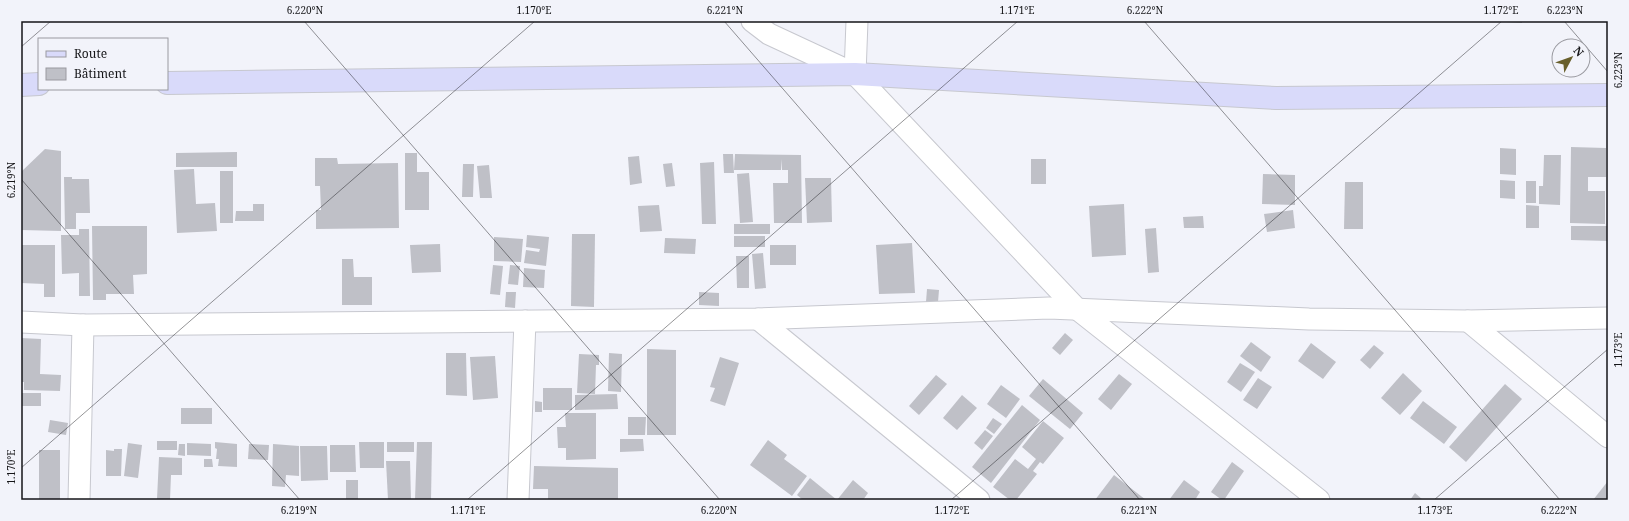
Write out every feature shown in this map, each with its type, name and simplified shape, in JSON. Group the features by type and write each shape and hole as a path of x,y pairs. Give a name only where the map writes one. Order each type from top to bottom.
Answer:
{"street":[{"path":"752,21 769,34 855,74 1077,308 1319,500"},
{"path":"855,74 857,21"},
{"path":"168,83 855,74 1276,98 1608,95"},
{"path":"21,85 38,84"},
{"path":"21,322 83,325 758,319 1048,308 1077,308 1143,313 1309,319 1468,321 1608,318"},
{"path":"758,319 979,500"},
{"path":"1468,321 1608,437"},
{"path":"518,500 525,322"},
{"path":"79,500 83,325"}],"building":[{"path":"1522,21 1522,23 1506,22"},
{"path":"1571,147 1606,148 1606,177 1588,177 1588,191 1605,191 1605,224 1570,223"},
{"path":"1500,148 1516,149 1516,175 1500,174"},
{"path":"45,149 61,151 61,231 21,230 21,172"},
{"path":"237,152 237,167 176,167 176,153"},
{"path":"405,153 417,153 417,172 429,172 429,210 405,210"},
{"path":"723,154 733,154 734,173 724,173"},
{"path":"735,154 801,155 802,223 774,223 773,183 788,183 788,170 782,170 781,159 781,170 734,170"},
{"path":"1544,155 1561,155 1560,205 1539,204 1539,186 1543,186"},
{"path":"639,156 642,183 630,185 628,157"},
{"path":"315,158 337,158 338,164 398,163 399,228 316,229 316,210 321,210 320,186 315,186"},
{"path":"1031,159 1046,159 1046,184 1031,184"},
{"path":"714,162 716,224 702,224 700,163"},
{"path":"672,163 675,186 666,187 663,164"},
{"path":"463,164 474,164 473,197 462,197"},
{"path":"489,165 492,198 480,198 477,166"},
{"path":"194,169 196,204 215,203 217,231 177,233 174,170"},
{"path":"220,171 233,171 233,223 220,223"},
{"path":"749,173 753,222 740,223 737,174"},
{"path":"1263,174 1295,175 1295,205 1262,204"},
{"path":"64,177 72,177 72,179 89,179 90,213 76,213 76,229 65,229"},
{"path":"805,178 831,178 832,222 807,223"},
{"path":"1500,180 1515,181 1515,199 1500,198"},
{"path":"1526,181 1536,181 1536,203 1526,203"},
{"path":"1345,182 1363,182 1363,229 1344,229"},
{"path":"253,204 264,204 264,221 235,221 236,211 253,211"},
{"path":"1124,204 1126,255 1092,257 1089,206"},
{"path":"659,205 662,231 640,232 638,206"},
{"path":"1526,205 1539,206 1539,228 1526,228"},
{"path":"1293,210 1295,228 1267,232 1264,214"},
{"path":"1203,216 1204,228 1184,228 1183,217"},
{"path":"734,224 770,224 770,234 734,234"},
{"path":"92,226 147,226 147,274 133,275 134,294 106,294 106,300 93,300"},
{"path":"1571,226 1608,226 1608,241 1571,240"},
{"path":"1156,228 1159,272 1148,273 1145,229"},
{"path":"79,229 89,229 90,296 79,296 79,273 62,274 61,235 79,235"},
{"path":"572,234 595,234 594,307 571,306"},
{"path":"527,235 549,237 546,266 524,263 526,250 539,252 540,249 526,247"},
{"path":"734,236 765,236 765,247 734,247"},
{"path":"494,237 523,239 521,262 494,261"},
{"path":"665,238 696,239 695,254 664,253"},
{"path":"912,243 915,293 879,294 876,245"},
{"path":"440,244 441,272 412,273 410,245"},
{"path":"21,245 55,245 55,297 44,297 44,284 21,283"},
{"path":"770,245 796,245 796,265 770,265"},
{"path":"763,253 766,288 755,289 752,254"},
{"path":"736,256 749,256 749,288 737,288"},
{"path":"342,259 353,259 354,277 372,277 372,305 342,305"},
{"path":"493,265 503,266 500,295 490,294"},
{"path":"510,265 520,266 518,285 508,284"},
{"path":"524,268 545,270 544,288 523,287"},
{"path":"927,289 939,290 938,302 926,302"},
{"path":"506,292 516,292 515,308 505,307"},
{"path":"699,292 719,293 719,306 699,305"},
{"path":"1065,333 1073,340 1060,355 1052,348"},
{"path":"21,338 41,339 40,374 61,375 60,391 24,390 24,382 21,382"},
{"path":"1251,342 1271,357 1261,372 1240,356"},
{"path":"1311,343 1336,362 1323,379 1298,361"},
{"path":"1374,345 1384,353 1370,369 1360,360"},
{"path":"647,349 676,350 676,435 647,435"},
{"path":"446,353 466,353 467,396 446,395"},
{"path":"609,353 622,354 621,392 608,391"},
{"path":"579,354 599,355 599,365 596,365 595,394 577,393"},
{"path":"495,356 498,398 473,400 470,357"},
{"path":"720,357 739,363 725,406 710,401 715,388 710,387"},
{"path":"1240,363 1255,372 1241,392 1227,382"},
{"path":"1403,373 1422,391 1400,415 1381,398"},
{"path":"1119,374 1132,384 1111,410 1098,399"},
{"path":"936,375 947,384 919,415 909,406"},
{"path":"1258,378 1272,387 1257,409 1243,400"},
{"path":"1043,379 1083,413 1070,429 1029,396"},
{"path":"1505,384 1522,399 1466,462 1449,447"},
{"path":"1001,385 1020,399 1006,418 987,404"},
{"path":"543,388 572,388 572,410 543,410"},
{"path":"21,393 41,393 41,406 21,406"},
{"path":"617,394 618,409 575,410 575,395"},
{"path":"962,395 977,408 957,430 943,418"},
{"path":"535,401 542,402 542,412 535,412"},
{"path":"1423,401 1457,427 1444,444 1410,418"},
{"path":"1022,405 1040,420 991,483 972,467"},
{"path":"181,408 212,408 212,424 181,424"},
{"path":"565,413 596,413 596,459 566,460 566,448 558,448 557,427 566,427"},
{"path":"628,417 646,417 645,435 628,435"},
{"path":"993,418 1002,424 994,434 986,428"},
{"path":"50,420 68,423 66,435 48,432"},
{"path":"1043,421 1064,438 1043,464 1040,462 1033,471 1037,474 1016,500 1010,500 993,487 1015,459 1028,469 1036,459 1022,447"},
{"path":"985,430 993,436 982,450 974,443"},
{"path":"620,439 643,439 644,451 620,452"},
{"path":"768,440 787,455 784,459 807,476 792,496 750,465"},
{"path":"157,441 177,441 177,450 157,450"},
{"path":"215,442 237,444 237,467 218,466 219,459 216,459 217,449 215,448"},
{"path":"359,442 384,442 384,468 360,468"},
{"path":"387,442 414,442 414,452 387,452"},
{"path":"417,442 432,442 431,500 415,500"},
{"path":"128,443 142,445 138,478 124,476"},
{"path":"187,443 211,444 211,456 187,455"},
{"path":"179,444 185,444 185,456 178,455"},
{"path":"249,444 269,445 268,460 248,459"},
{"path":"273,444 299,446 299,476 286,475 285,487 272,486"},
{"path":"330,445 355,445 356,472 330,472"},
{"path":"300,446 327,446 328,480 301,481"},
{"path":"114,449 122,449 121,476 106,476 106,450 114,451"},
{"path":"39,450 60,450 60,500 39,500"},
{"path":"159,457 182,458 182,475 171,475 170,500 157,499"},
{"path":"204,459 212,459 213,467 204,467"},
{"path":"386,461 410,461 411,500 388,500"},
{"path":"1232,462 1244,471 1224,500 1222,500 1211,492"},
{"path":"534,466 618,468 618,500 548,500 548,489 533,489"},
{"path":"1114,475 1146,500 1095,500"},
{"path":"810,478 837,500 803,500 797,495"},
{"path":"346,480 358,480 358,500 346,500"},
{"path":"853,480 868,493 863,500 837,500"},
{"path":"1184,480 1200,492 1195,500 1169,500"},
{"path":"1608,481 1608,500 1593,500"},
{"path":"1415,493 1423,500 1410,500"}]}
